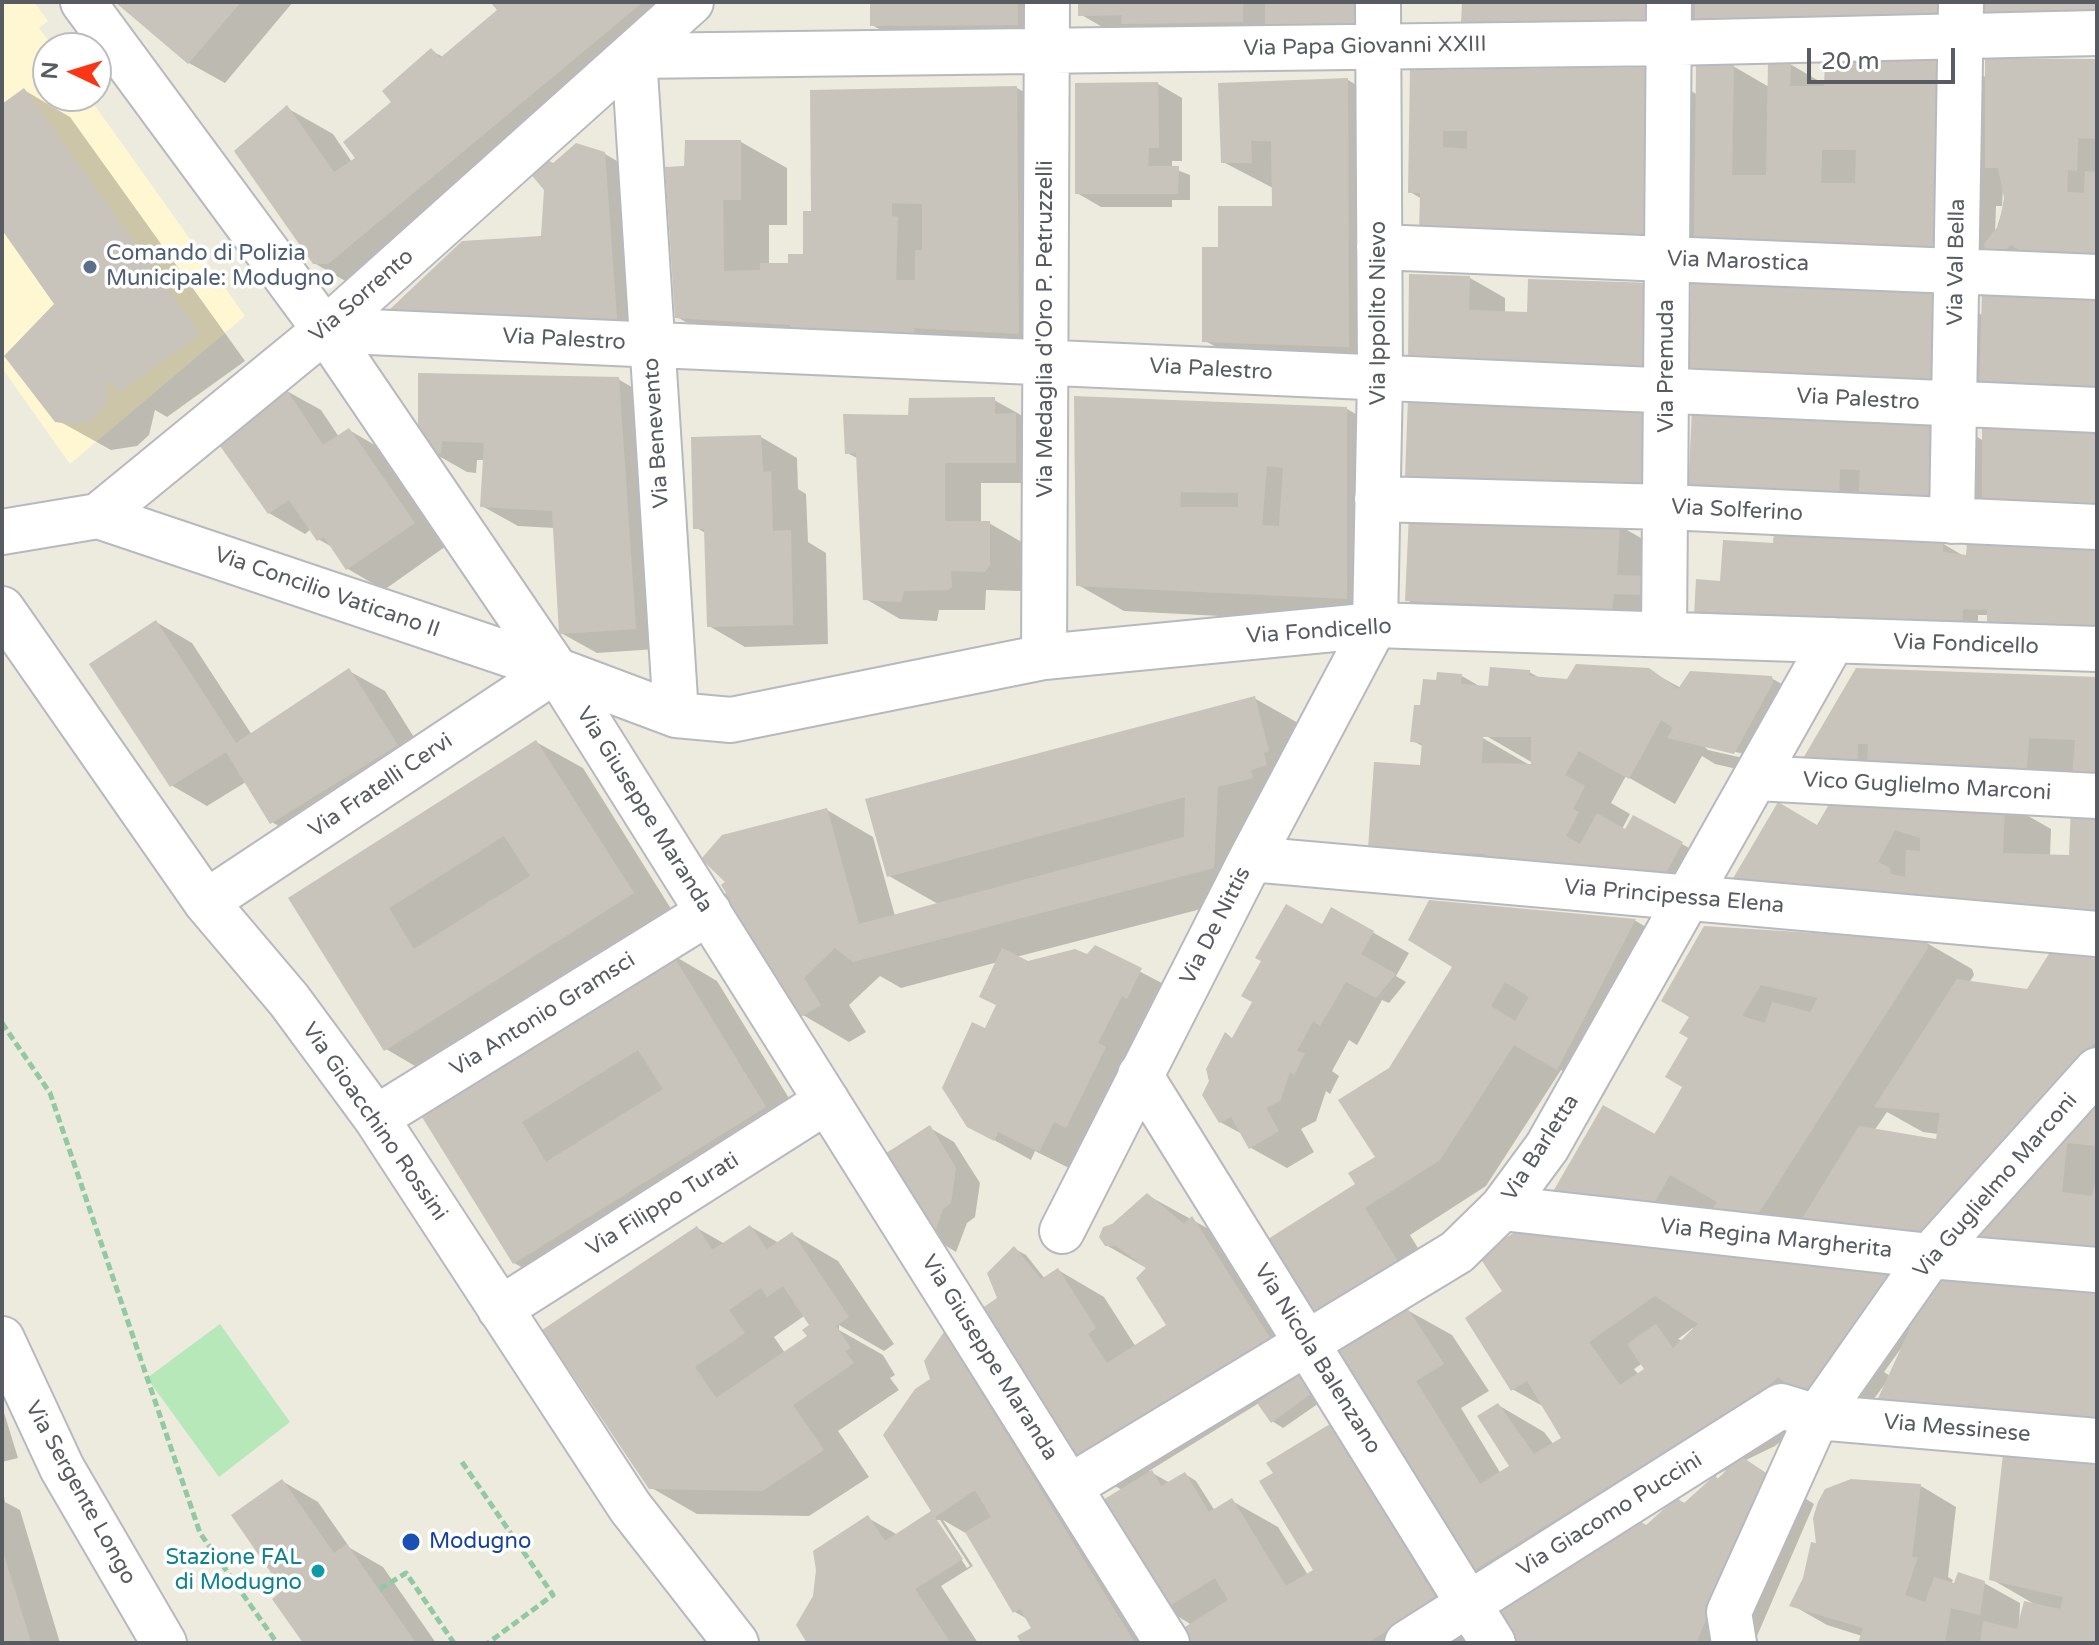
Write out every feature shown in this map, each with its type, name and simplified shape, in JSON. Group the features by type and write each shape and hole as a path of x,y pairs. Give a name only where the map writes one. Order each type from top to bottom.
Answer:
{"street":[{"name":"Via Giuseppe Maranda","path":"83,2 325,330 556,670 1167,1643"},
{"name":"Via Sorrento","path":"2,532 98,516 325,330 691,2"},
{"name":"Via Medaglia d'Oro P. Petruzzelli","path":"1044,657 1047,2"},
{"name":"Via Ippolito Nievo","path":"1375,625 1380,378 1378,2"},
{"name":"Via Papa Giovanni XXIII","path":"634,56 1379,47 1669,22 1961,18 2097,33"},
{"name":"Via Val Bella","path":"1952,521 1961,18"},
{"name":"Via Premuda","path":"1664,633 1669,22"},
{"name":"Via Benevento","path":"634,56 676,715"},
{"name":"Via Marostica","path":"1379,247 2097,277"},
{"name":"Via Palestro","path":"325,330 2097,410"},
{"name":"Via Solferino","path":"1377,499 1666,507 2097,527"},
{"name":"Via Concilio Vaticano II","path":"98,516 556,670"},
{"name":"Via Gioacchino Rossini","path":"2,609 206,902 289,1000 376,1118 630,1507 736,1643"},
{"name":"Via Fondicello","path":"556,670 676,715 731,720 1044,657 1375,625 2097,649"},
{"name":"Via De Nittis","path":"1062,1231 1251,859 1375,625"},
{"name":"Via Barletta","path":"1071,1486 1457,1252 1502,1208 1547,1147 1833,640"},
{"name":"Via Fratelli Cervi","path":"206,902 556,670"},
{"name":"Vico Guglielmo Marconi","path":"1756,778 2097,796"},
{"name":"Via Principessa Elena","path":"1251,859 2097,934"},
{"name":"Via Antonio Gramsci","path":"376,1118 709,912"},
{"name":"Via Guglielmo Marconi","path":"1734,1643 1729,1612 1817,1417 1930,1256 2097,1070"},
{"name":"Via Nicola Balenzano","path":"1140,1075 1493,1643"},
{"name":"Via Filippo Turati","path":"500,1309 827,1101"},
{"name":"Via Regina Margherita","path":"1502,1208 1930,1256 2097,1270"},
{"name":"Via Sergente Longo","path":"3,1347 62,1468 164,1643"},
{"name":"Via Giacomo Puccini","path":"1407,1643 1781,1406 1817,1417"},
{"name":"Via Messinese","path":"1817,1417 2097,1441"}],"path":[{"path":"2,1023 50,1093 200,1533 277,1643"},
{"path":"462,1462 553,1595 488,1643"},
{"path":"380,1589 406,1573 454,1643"}],"shaded area":[{"path":"2,2 34,2 48,21 39,28 42,32 32,32 32,112 99,112 245,316 70,464 2,368"}],"green space":[{"path":"220,1324 290,1422 219,1477 147,1378"}],"building":[{"path":"115,2 241,2 188,64"},
{"path":"490,2 643,2 328,264 313,264 234,151 287,105 334,172 355,158 343,142 391,102 382,91 431,48 440,58 497,10"},
{"path":"870,2 1018,2 1018,25 870,26"},
{"path":"1078,2 1243,2 1243,22 1121,24 1122,15 1078,16"},
{"path":"1265,2 1356,2 1357,27 1265,29"},
{"path":"1462,2 1655,2 1655,26 1461,24"},
{"path":"1695,2 1947,2 1947,21 1695,26"},
{"path":"1984,2 2097,2 2097,21 1985,22"},
{"path":"1954,56 1947,255 1694,244 1696,66 1734,64 1732,175 1766,175 1768,63 1791,62 1790,86 1824,86 1825,61","holes":["1822,150 1856,150 1855,183 1821,183"]},
{"path":"1985,58 2097,59 2097,139 2078,138 2077,171 2068,170 2067,192 2084,193 2085,171 2097,172 2097,261 2025,253 2011,245 1998,256 1986,252 1984,244 1999,225 2004,198 1998,168 1985,168"},
{"path":"1654,67 1655,241 1419,233 1420,193 1408,193 1410,70","holes":["1443,131 1467,131 1467,149 1443,147"]},
{"path":"1348,78 1349,347 1202,342 1202,247 1218,247 1218,206 1272,206 1271,141 1251,141 1252,163 1221,163 1218,83"},
{"path":"1158,82 1159,148 1149,148 1148,166 1179,166 1178,194 1075,194 1075,83"},
{"path":"1017,86 1019,334 914,328 915,339 791,333 790,325 675,318 665,167 684,166 685,140 741,140 741,200 723,200 724,271 760,270 760,263 788,263 788,254 803,254 803,211 811,211 810,90","holes":["892,203 922,204 922,250 915,250 915,280 896,280 898,217 892,216"]},
{"name":"Comando di Polizia Municipale: Modugno","path":"24,88 32,99 32,112 41,112 200,334 120,392 109,380 107,403 88,422 75,425 55,422 4,356 54,304 2,230 2,104"},
{"path":"576,143 605,152 617,319 388,311 462,241 541,236 544,190 529,172 547,157 552,164"},
{"path":"1409,274 1470,276 1469,310 1527,312 1528,279 1655,283 1654,373 1408,359"},
{"path":"1691,282 1948,291 1949,388 1688,375"},
{"path":"1982,293 2097,296 2097,390 1979,387"},
{"path":"418,373 619,377 636,629 559,634 552,511 480,507 484,443 442,441 441,454 429,453 418,438"},
{"path":"285,387 323,445 349,428 415,523 346,570 324,537 317,541 289,500 268,514 218,443"},
{"path":"1074,396 1347,407 1347,599 1076,586","holes":["1267,466 1283,468 1279,526 1262,525","1181,492 1238,493 1238,507 1180,507"]},
{"path":"995,397 995,414 1016,413 1016,463 945,463 945,521 990,521 990,565 985,572 951,571 952,587 948,590 904,591 901,602 863,600 856,453 845,454 843,414 908,415 909,398"},
{"path":"1408,398 1653,406 1651,485 1405,477"},
{"path":"1692,409 1949,418 1946,506 1858,503 1860,470 1840,469 1839,498 1688,492"},
{"path":"1982,422 2097,428 2097,508 1982,503"},
{"path":"761,435 763,472 771,471 773,531 791,530 793,625 707,627 704,529 693,529 691,437"},
{"path":"1409,514 1620,524 1617,575 1644,576 1643,595 1614,594 1612,610 1405,601"},
{"path":"1774,532 1943,541 1943,552 1966,555 1967,542 2097,548 2097,636 1987,633 1987,610 1963,609 1962,630 1694,615 1696,579 1720,581 1723,540 1773,543"},
{"path":"156,620 236,743 349,668 398,745 270,824 226,752 170,787 89,664"},
{"path":"1576,664 1649,668 1678,689 1690,671 1772,676 1773,683 1734,754 1667,738 1673,728 1661,720 1629,779 1579,751 1565,775 1585,786 1573,809 1579,812 1566,836 1580,844 1597,813 1625,829 1633,815 1683,842 1659,885 1531,874 1483,854 1368,849 1374,762 1420,765 1422,743 1410,742 1414,705 1420,705 1423,679 1436,680 1437,672 1462,674 1461,684 1488,686 1490,667 1530,670 1530,676 1567,679","holes":["1483,737 1531,737 1531,764 1482,763"]},
{"path":"1856,668 2097,677 2097,783 2072,781 2075,740 2029,738 2026,779 1867,771 1868,744 1858,744 1857,770 1798,767"},
{"path":"1255,696 1269,751 1264,753 1267,765 1251,770 1253,778 1218,787 1214,868 853,962 835,948 804,978 821,1005 801,1017 721,896 726,893 721,885 725,882 701,859 722,835 827,808 859,924 1184,837 1185,797 887,877 865,799"},
{"path":"536,740 634,893 384,1051 288,898","holes":["504,836 530,876 414,949 389,908"]},
{"path":"1835,794 2005,800 2003,853 2069,855 2071,804 2097,805 2097,925 1725,892 1778,802 1817,825","holes":["1895,830 1920,838 1920,851 1906,850 1905,877 1891,874 1890,868 1878,862"]},
{"path":"1429,900 1636,919 1557,1070 1514,1045 1440,1160 1365,1208 1397,1260 1315,1314 1268,1239 1355,1184 1348,1173 1375,1157 1338,1100 1389,1068 1452,967 1408,940","holes":["1505,982 1529,997 1515,1021 1491,1006"]},
{"path":"1286,904 1322,924 1331,907 1374,931 1361,954 1396,974 1376,998 1346,982 1320,1026 1313,1021 1297,1051 1305,1053 1294,1075 1290,1072 1280,1101 1266,1108 1279,1131 1249,1149 1231,1117 1219,1123 1202,1095 1209,1081 1206,1069 1225,1032 1232,1038 1252,1002 1241,996 1261,961 1255,958"},
{"path":"1704,926 1926,940 1928,948 1755,1219 1709,1213 1717,1202 1670,1175 1651,1209 1551,1195 1603,1105 1655,1134 1682,1087 1665,1077 1688,1038 1679,1033 1689,1017 1661,1001","holes":["1761,985 1818,998 1810,1012 1772,1002 1765,1023 1742,1016"]},
{"path":"1095,945 1142,968 1127,999 1122,996 1098,1043 1106,1047 1066,1128 1054,1122 1039,1152 998,1132 994,1141 967,1127 942,1088 972,1022 985,1028 996,1005 979,997 1002,948 1028,961 1075,949 1087,954"},
{"path":"671,952 766,1107 513,1264 417,1109","holes":["638,1050 663,1089 546,1162 522,1122"]},
{"path":"2050,952 2097,956 2097,1040 1924,1239 1797,1227 1859,1126 1936,1139 1940,1113 1874,1107 1957,979 2027,989"},
{"path":"2097,1090 2097,1146 2067,1143 2062,1192 2092,1196 2097,1174 2097,1255 1967,1242"},
{"path":"930,1125 956,1168 951,1203 943,1209 932,1240 880,1157"},
{"path":"1147,1193 1184,1224 1192,1216 1272,1341 1072,1463 975,1313 997,1298 987,1273 1014,1246 1041,1279 1058,1268 1096,1328 1088,1334 1107,1363 1166,1325 1136,1278 1146,1268 1116,1246 1105,1246 1099,1237 1103,1227 1112,1224"},
{"path":"750,1225 767,1249 792,1232 849,1317 836,1326 851,1348 845,1351 854,1363 793,1405 824,1450 762,1491 649,1489 542,1330 697,1226 712,1250","holes":["783,1286 809,1325 802,1330 807,1336 716,1398 695,1367 745,1333 729,1310 761,1288 767,1297"]},
{"path":"1523,1227 1889,1263 1897,1277 1859,1329 1853,1325 1839,1344 1845,1348 1814,1391 1809,1388 1803,1396 1778,1377 1751,1403 1695,1439 1669,1449 1473,1571 1337,1352 1406,1306 1444,1364 1416,1381 1480,1484 1509,1466 1477,1416 1498,1403 1534,1454 1561,1438 1527,1381 1511,1391 1465,1318 1502,1291 1478,1255","holes":["1655,1296 1698,1324 1673,1348 1656,1324 1627,1344 1644,1369 1620,1385 1589,1342"]},
{"path":"1934,1276 2097,1291 2097,1426 1875,1405"},
{"path":"944,1332 1135,1643 1021,1643 1017,1636 1031,1628 1020,1609 1013,1613 965,1532 991,1517 975,1490 935,1517 963,1559 915,1589 951,1643 807,1643 796,1625 813,1596 816,1570 813,1551 868,1515 885,1541 931,1511 883,1435 915,1389 930,1379 924,1361"},
{"path":"1298,1374 1312,1393 1271,1423 1257,1403"},
{"path":"1330,1424 1437,1600 1367,1643 1184,1643 1177,1632 1228,1600 1215,1578 1163,1610 1098,1503 1152,1470 1161,1486 1185,1472 1209,1512 1232,1498 1286,1586 1313,1570 1259,1481 1273,1473 1266,1463"},
{"path":"2003,1454 2097,1460 2097,1643 1980,1643 1983,1621 2017,1629 2024,1601 2060,1609 2063,1597 1989,1580"},
{"path":"1740,1455 1769,1476 1696,1643 1515,1643 1495,1613 1640,1519 1645,1526 1677,1497 1683,1504 1715,1475 1718,1479"},
{"name":"Stazione FAL di Modugno","path":"282,1479 334,1553 347,1544 416,1643 303,1643 272,1599 283,1590 231,1515"},
{"path":"1851,1479 1921,1484 1912,1557 1918,1557 1905,1595 1925,1602 1934,1577 1954,1583 1958,1572 1985,1581 1980,1615 1951,1608 1945,1643 1858,1643 1863,1628 1789,1606 1803,1578 1811,1542 1816,1543 1813,1518 1818,1502 1825,1489"},
{"path":"2,1549 31,1642 2,1643"}],"place":[{"name":"Comando di Polizia Municipale: Modugno","path":"90,267"},
{"name":"Modugno","path":"411,1542"},
{"name":"Stazione FAL di Modugno","path":"318,1571"}]}
